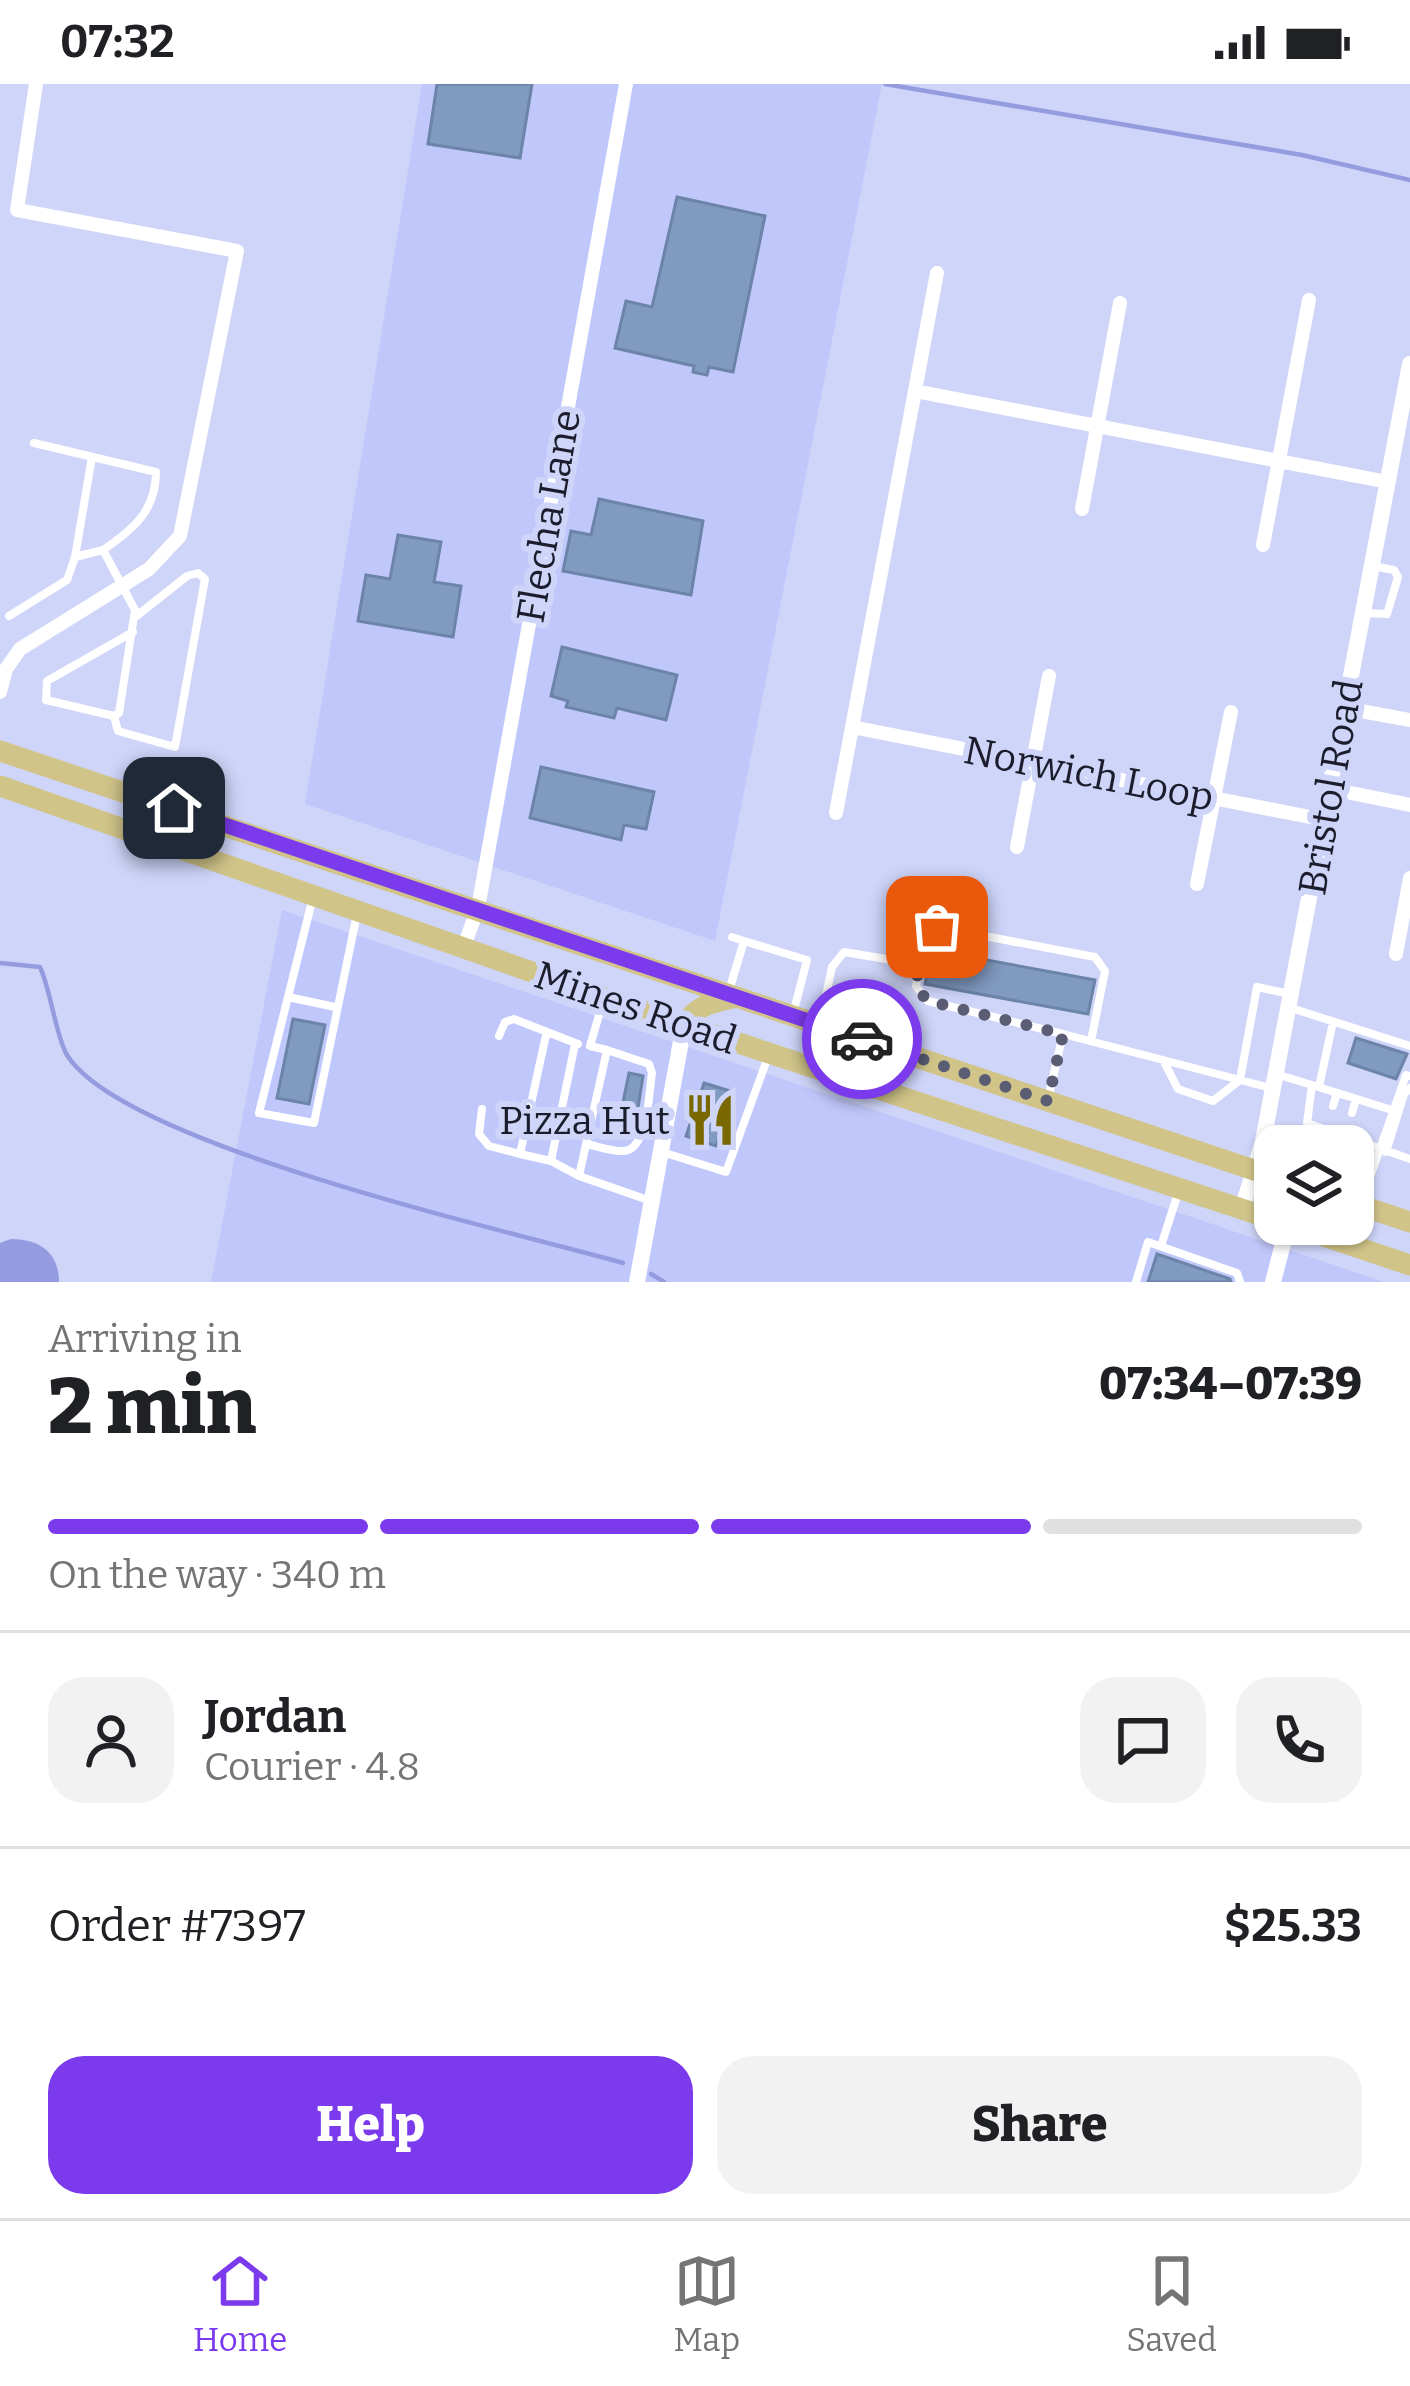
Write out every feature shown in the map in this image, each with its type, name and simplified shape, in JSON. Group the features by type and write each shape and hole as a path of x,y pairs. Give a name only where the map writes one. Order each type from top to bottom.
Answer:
{"main road":[{"name":"Mines Road","path":"0,751 1254,1169"},
{"name":"Mines Road","path":"0,786 684,1025 1254,1213"},
{"path":"684,1025 692,1012 733,996"},
{"path":"1374,1210 1410,1222"},
{"path":"1350,1245 1410,1265"}],"street":[{"path":"0,692 6,669 20,650 123,585 163,556 180,536 237,251 17,210 36,84"},
{"name":"Flecha Lane","path":"464,946 478,908 626,84"},
{"path":"836,813 937,274"},
{"path":"1263,544 1309,300"},
{"path":"1082,509 1120,303"},
{"name":"Bristol Road","path":"1271,1125 1410,364"},
{"path":"915,391 1388,482"},
{"path":"1017,847 1048,676"},
{"path":"1345,708 1410,720"},
{"path":"1197,884 1231,712"},
{"name":"Norwich Loop","path":"852,727 1325,820"},
{"path":"1331,789 1410,805"},
{"path":"1405,953 1410,878"},
{"path":"637,1282 684,1025"},
{"name":"Bristol Road","path":"1242,1209 1254,1191"},
{"path":"1273,1282 1283,1245"}],"lane":[{"path":"34,443 156,472 156,496 133,530 103,550 75,557"},
{"path":"9,616 67,580 92,457"},
{"path":"103,550 135,610 119,712 114,716"},
{"path":"1363,613 1387,614 1398,577 1394,570 1372,566"},
{"path":"114,716 118,731 175,747 205,579 198,573 187,576 134,618"},
{"path":"114,716 46,700 47,681 133,632"},
{"path":"314,893 259,1113 314,1123 358,909"},
{"path":"1091,1041 1106,971 1095,957 937,927 927,931 916,986 928,1001 1240,1080 1315,1086 1392,1110"},
{"path":"731,937 807,960 793,1016"},
{"path":"733,996 744,941"},
{"path":"819,1025 832,968 844,952 892,960"},
{"path":"1162,1060 1178,1089 1213,1101 1240,1080 1257,987 1334,1022 1410,1046"},
{"path":"590,1046 604,997"},
{"path":"288,998 335,1007"},
{"path":"500,1036 505,1022 514,1018 545,1035 649,1064 652,1073 640,1138 623,1151 586,1144"},
{"path":"1334,1022 1307,1123 1328,1126 1410,1159"},
{"path":"1048,1101 1063,1034"},
{"path":"520,1154 545,1035"},
{"path":"551,1161 575,1044"},
{"path":"579,1176 607,1050"},
{"path":"661,1152 726,1172 769,1053"},
{"path":"1382,1151 1392,1110 1409,1074"},
{"path":"1374,1168 1410,1088"},
{"path":"1333,1106 1337,1093"},
{"path":"1352,1113 1356,1099"},
{"path":"482,1109 479,1134 489,1146 551,1161 579,1176 652,1201"},
{"path":"1161,1246 1179,1189"},
{"path":"1136,1282 1148,1242 1214,1269 1237,1273 1240,1282"}],"shaded area":[{"path":"422,84 882,84 715,941 305,804"},
{"path":"282,910 1254,1238 1254,1245 1274,1245 1384,1282 211,1282"},
{"path":"11,1239 46,1250 56,1263 59,1282 0,1282 0,1243"}],"building":[{"path":"437,84 532,84 520,158 428,144"},
{"path":"677,197 765,216 733,372 709,367 707,375 693,372 694,366 615,348 626,301 652,307"},
{"path":"599,499 703,521 691,595 563,571 571,531 591,535"},
{"path":"398,535 441,542 434,582 461,586 453,637 358,621 366,575 390,579"},
{"path":"562,647 677,675 666,720 617,708 614,718 566,707 568,701 551,696"},
{"path":"541,767 654,792 646,829 624,825 621,840 530,818"},
{"path":"932,950 1095,980 1088,1014 925,984"},
{"path":"293,1019 325,1025 309,1104 277,1098"},
{"path":"1356,1038 1407,1054 1396,1079 1348,1063"},
{"path":"629,1073 643,1076 636,1120 620,1117"},
{"name":"Pizza Hut","path":"704,1083 730,1091 724,1109 730,1112 716,1146 686,1136"},
{"path":"1157,1254 1230,1279 1231,1282 1148,1282"}],"waterway":[{"path":"885,84 1302,155 1410,180"},
{"path":"0,963 40,967 67,1055 102,1088 162,1121 324,1181 623,1263"},
{"path":"651,1274 664,1282"}],"way so far":[{"path":"862,1039 1048,1101 1063,1034 928,1001 920,995 916,986 922,947 927,931 937,927"}],"place":[{"name":"Pizza Hut","path":"710,1120"}],"route":[{"path":"174,808 862,1039"}]}
